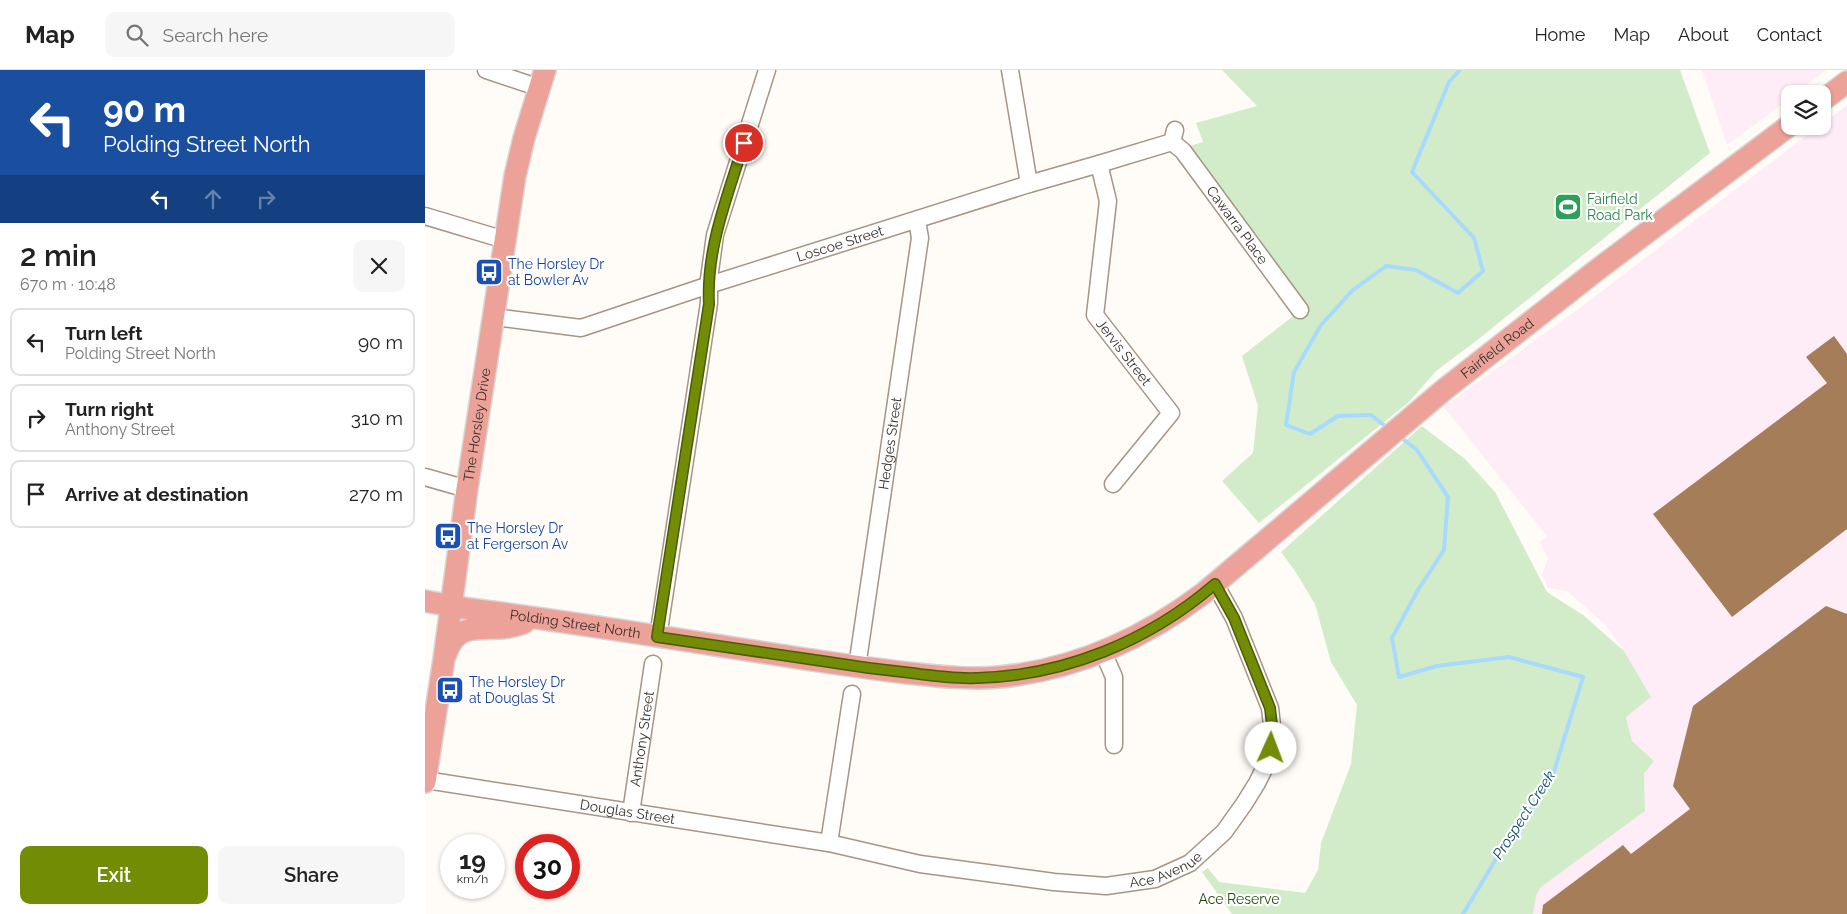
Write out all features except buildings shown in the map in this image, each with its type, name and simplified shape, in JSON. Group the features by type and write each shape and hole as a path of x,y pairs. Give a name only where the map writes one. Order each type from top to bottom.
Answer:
{"main road":[{"name":"The Horsley Drive","path":"425,781 505,240 518,163 543,79"},
{"path":"1831,94 1847,82"},
{"name":"Fairfield Road","path":"1215,584 1410,417 1597,270 1781,132"},
{"name":"Polding Street North","path":"425,601 857,666 952,678 1000,677 1054,668 1103,652 1141,635 1177,614 1215,584"},
{"path":"444,659 448,647 455,636 464,630 484,627 502,628 539,619"}],"street":[{"path":"486,70 543,79"},
{"path":"657,637 709,304 709,285 715,235 767,70"},
{"path":"1011,70 1029,184"},
{"name":"Loscoe Street","path":"494,317 581,328 709,285 1029,184 1099,164 1173,136"},
{"name":"Cawarra Place","path":"1173,136 1300,310"},
{"name":"Jervis Street","path":"1099,164 1108,202 1095,315 1171,413 1113,484"},
{"path":"425,216 505,240"},
{"name":"Hedges Street","path":"857,666 920,238 917,220"},
{"path":"425,477 467,489"},
{"name":"Ace Avenue","path":"829,843 920,864 1054,882 1106,886 1155,879 1190,862 1224,832 1244,804 1267,763 1273,734 1270,708 1234,618 1215,584"},
{"path":"1103,652 1114,677 1114,745"},
{"name":"Anthony Street","path":"631,813 653,664"},
{"path":"829,843 852,694"},
{"name":"Douglas Street","path":"425,781 829,843"}],"shaded area":[{"path":"1702,70 1826,70 1807,85 1781,85 1781,105 1727,145"},
{"path":"1847,105 1847,914 1533,914 1536,896 1541,887 1645,811 1644,774 1654,761 1632,741 1626,717 1624,651 1605,624 1567,591 1548,588 1542,575 1548,559 1540,542 1547,536 1444,407 1581,307 1807,135 1831,135 1831,118"}],"green space":[{"name":"Fairfield Road Park","path":"1222,70 1680,70 1710,153 1436,371 1409,402 1259,523 1222,481 1253,453 1258,406 1242,356 1306,306 1187,147 1203,142 1196,123 1257,106"},
{"name":"Ace Reserve","path":"1422,426 1465,459 1495,492 1547,592 1583,615 1624,651 1651,697 1626,717 1632,741 1654,761 1644,774 1645,811 1541,887 1536,896 1533,914 1232,914 1202,872 1208,868 1219,882 1305,893 1318,870 1321,843 1351,764 1357,705 1331,662 1315,604 1281,552"}],"waterway":[{"name":"Prospect Creek","path":"1389,429 1371,415 1338,416 1310,434 1286,425 1294,372 1321,325 1353,290 1386,266 1416,270 1458,293 1483,271 1474,238 1412,172 1449,82 1460,70"},
{"name":"Prospect Creek","path":"1399,436 1417,450 1448,497 1444,550 1418,590 1392,638 1399,677 1437,666 1509,657 1583,677 1552,778 1499,854 1463,914"}],"place":[{"name":"Fairfield Road Park","path":"1568,207"},
{"name":"The Horsley Dr at Bowler Av","path":"489,272"},
{"name":"The Horsley Dr at Fergerson Av","path":"448,536"},
{"name":"The Horsley Dr at Douglas St","path":"450,690"}],"route":[{"path":"744,143 715,235 709,279 709,304 657,637 933,676 952,678 1000,677 1045,670 1072,663 1120,645 1177,614 1215,584 1234,618 1270,708 1273,734 1271,748"}]}
